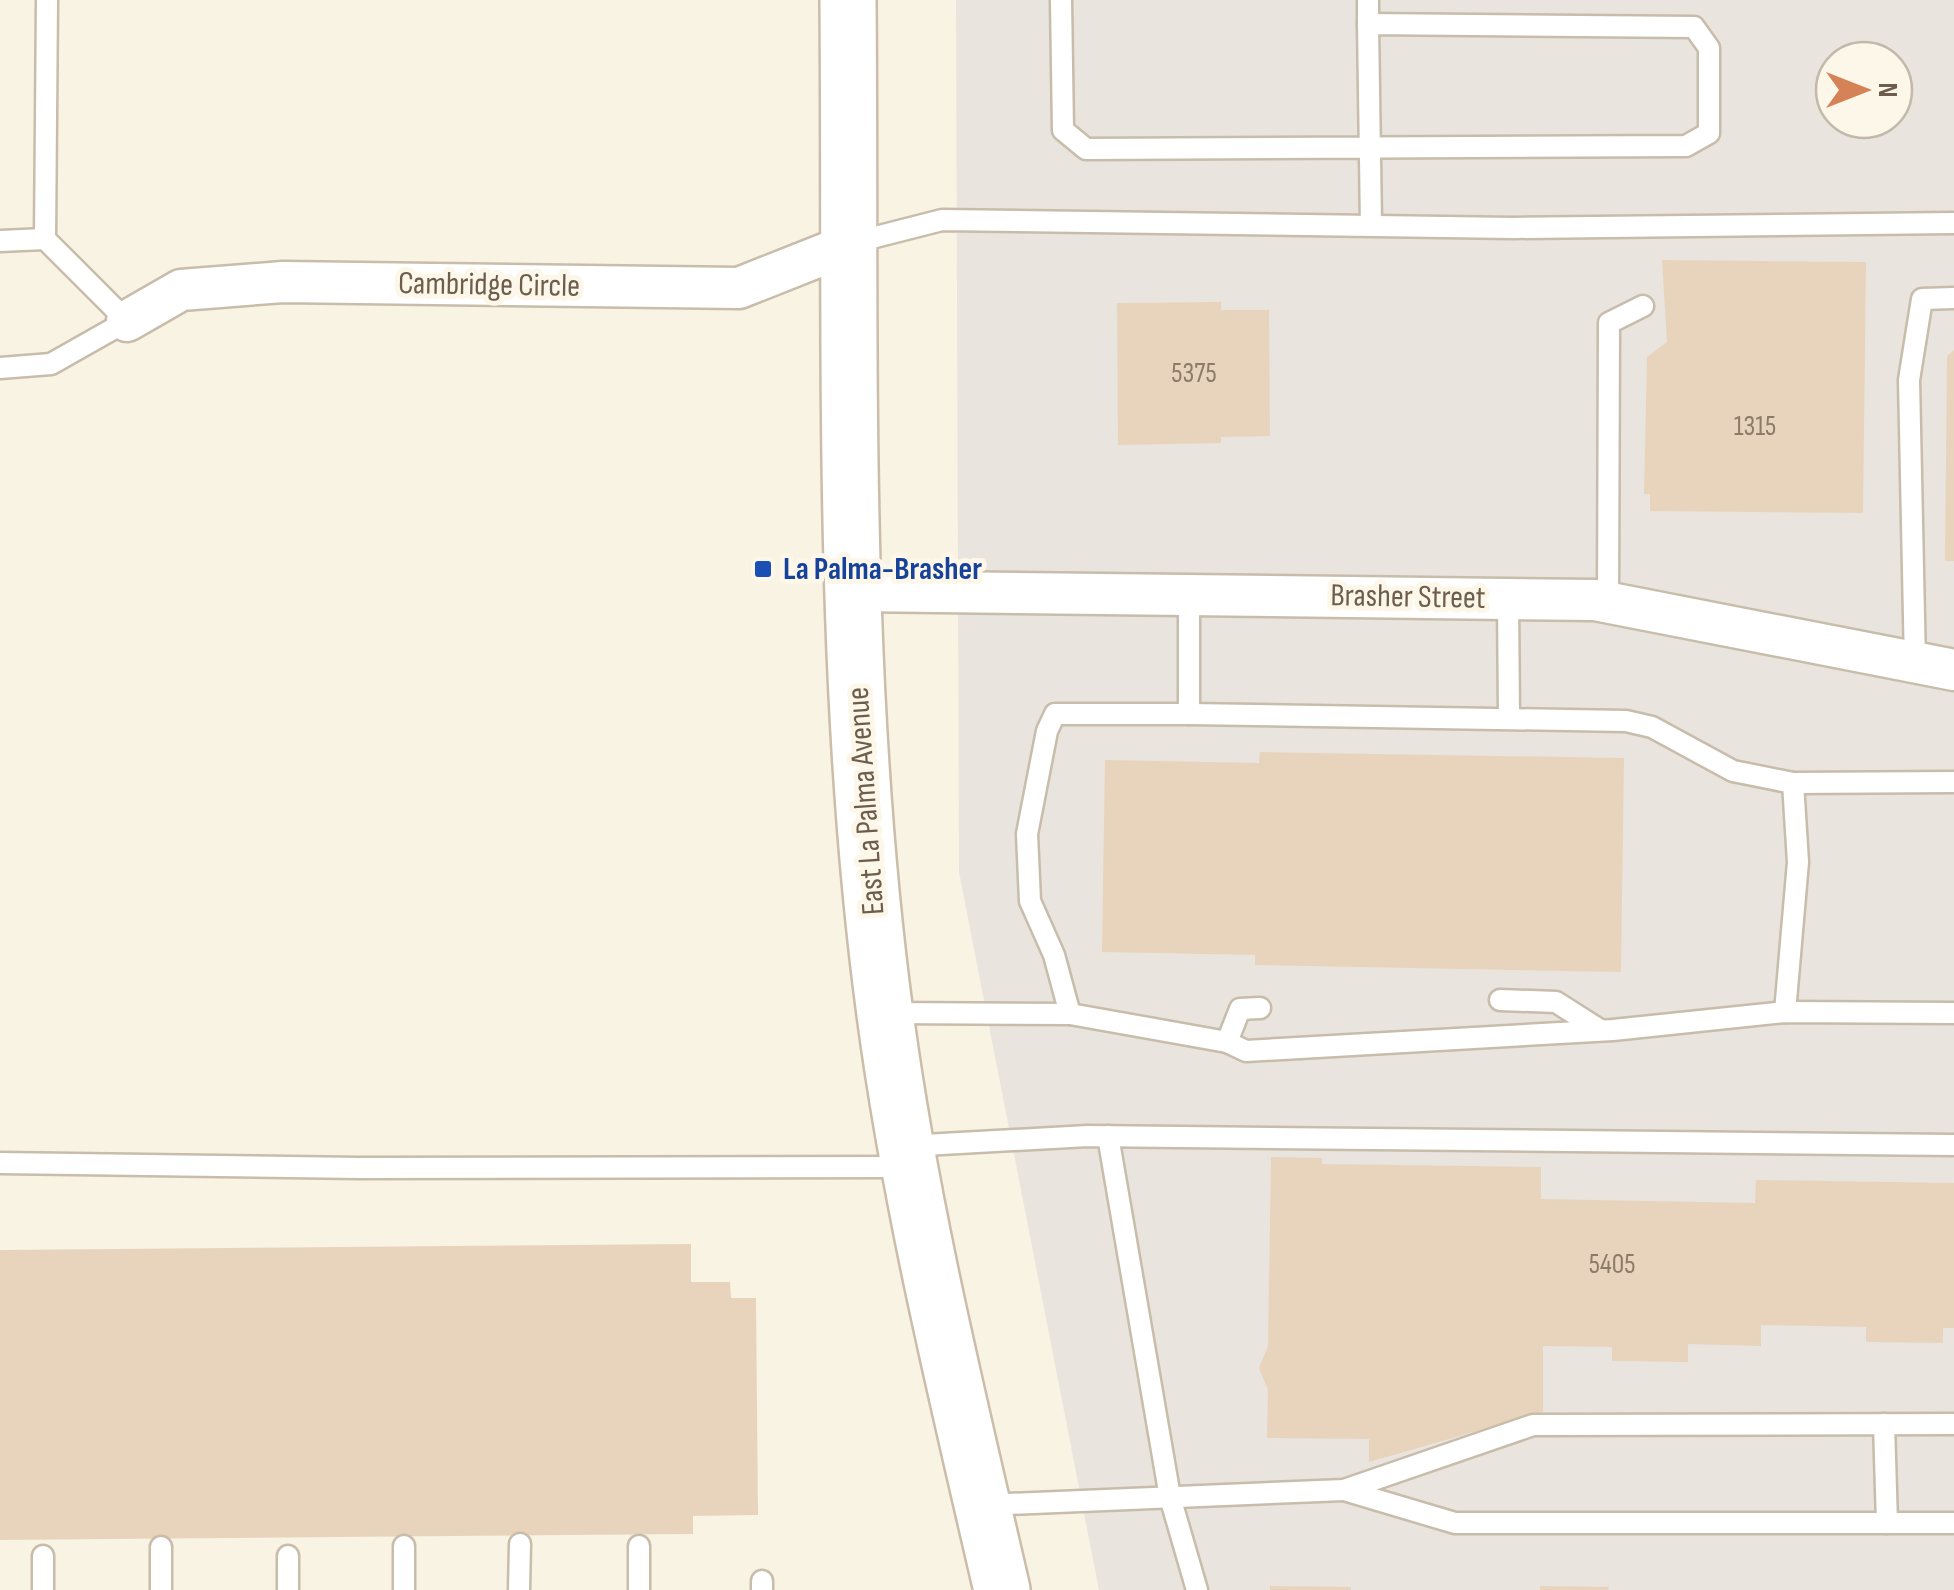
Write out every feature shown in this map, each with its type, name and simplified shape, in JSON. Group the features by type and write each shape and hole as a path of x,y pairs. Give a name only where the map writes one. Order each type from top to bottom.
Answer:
{"main road":[{"name":"East La Palma Avenue","path":"848,0 860,750 884,1012 933,1295 1002,1590"}],"street":[{"name":"Cambridge Circle","path":"128,321 181,290 283,282 739,288 850,244"},
{"name":"Brasher Street","path":"855,592 1608,602 1935,668"}],"lane":[{"path":"0,368 51,364 128,321 45,239 47,0"},
{"path":"1061,0 1063,130 1086,149 1686,146 1709,132 1709,48 1694,27 1368,24"},
{"path":"1368,0 1372,225"},
{"path":"850,244 942,220 1513,228 1954,223"},
{"path":"0,242 45,239"},
{"path":"1935,668 1910,380 1922,300 1954,298"},
{"path":"1608,602 1609,323 1643,306"},
{"path":"1189,595 1190,714"},
{"path":"1508,599 1509,718"},
{"path":"1070,1014 1054,955 1030,901 1028,834 1047,730 1054,714 1626,721 1652,727 1734,771 1792,783 1954,782"},
{"path":"1784,1012 1798,862 1792,783"},
{"path":"1500,1000 1556,1002 1600,1031"},
{"path":"1227,1042 1240,1009 1260,1008"},
{"path":"884,1012 1070,1014 1227,1042 1246,1051 1600,1031 1784,1012 1954,1013"},
{"path":"1108,1136 1170,1498 1197,1590"},
{"path":"0,1164 358,1168 906,1156 1108,1136 1954,1145"},
{"path":"1884,1424 1887,1524"},
{"path":"982,1504 1344,1490 1533,1425 1954,1424"},
{"path":"1344,1490 1455,1524 1954,1524"},
{"path":"519,1590 520,1544"},
{"path":"404,1546 404,1590"},
{"path":"639,1546 639,1590"},
{"path":"160,1547 161,1590"},
{"path":"43,1556 43,1590"},
{"path":"288,1556 288,1590"}],"shaded area":[{"path":"956,0 1954,0 1954,1590 1099,1590 959,872"}],"building":[{"path":"1662,260 1866,262 1863,513 1650,511 1650,494 1644,494 1647,357 1667,342"},
{"path":"1221,302 1221,310 1269,310 1270,436 1221,437 1221,443 1118,445 1117,303"},
{"path":"1954,350 1954,561 1945,561 1947,356"},
{"path":"1260,752 1624,758 1621,972 1255,965 1255,955 1102,952 1105,760 1259,763"},
{"path":"1271,1157 1322,1158 1322,1164 1541,1167 1541,1199 1755,1203 1756,1180 1954,1183 1954,1328 1943,1328 1943,1343 1866,1342 1866,1327 1761,1325 1761,1346 1688,1344 1688,1362 1612,1361 1612,1347 1543,1346 1543,1412 1369,1462 1369,1439 1267,1438 1268,1390 1259,1368 1268,1346"},
{"path":"691,1244 691,1282 730,1282 731,1298 756,1298 758,1515 693,1516 693,1534 0,1540 0,1250"},
{"path":"1270,1586 1351,1587 1351,1590 1270,1590"},
{"path":"1540,1586 1609,1587 1540,1590"}],"place":[{"name":"La Palma-Brasher","path":"763,569"}]}
